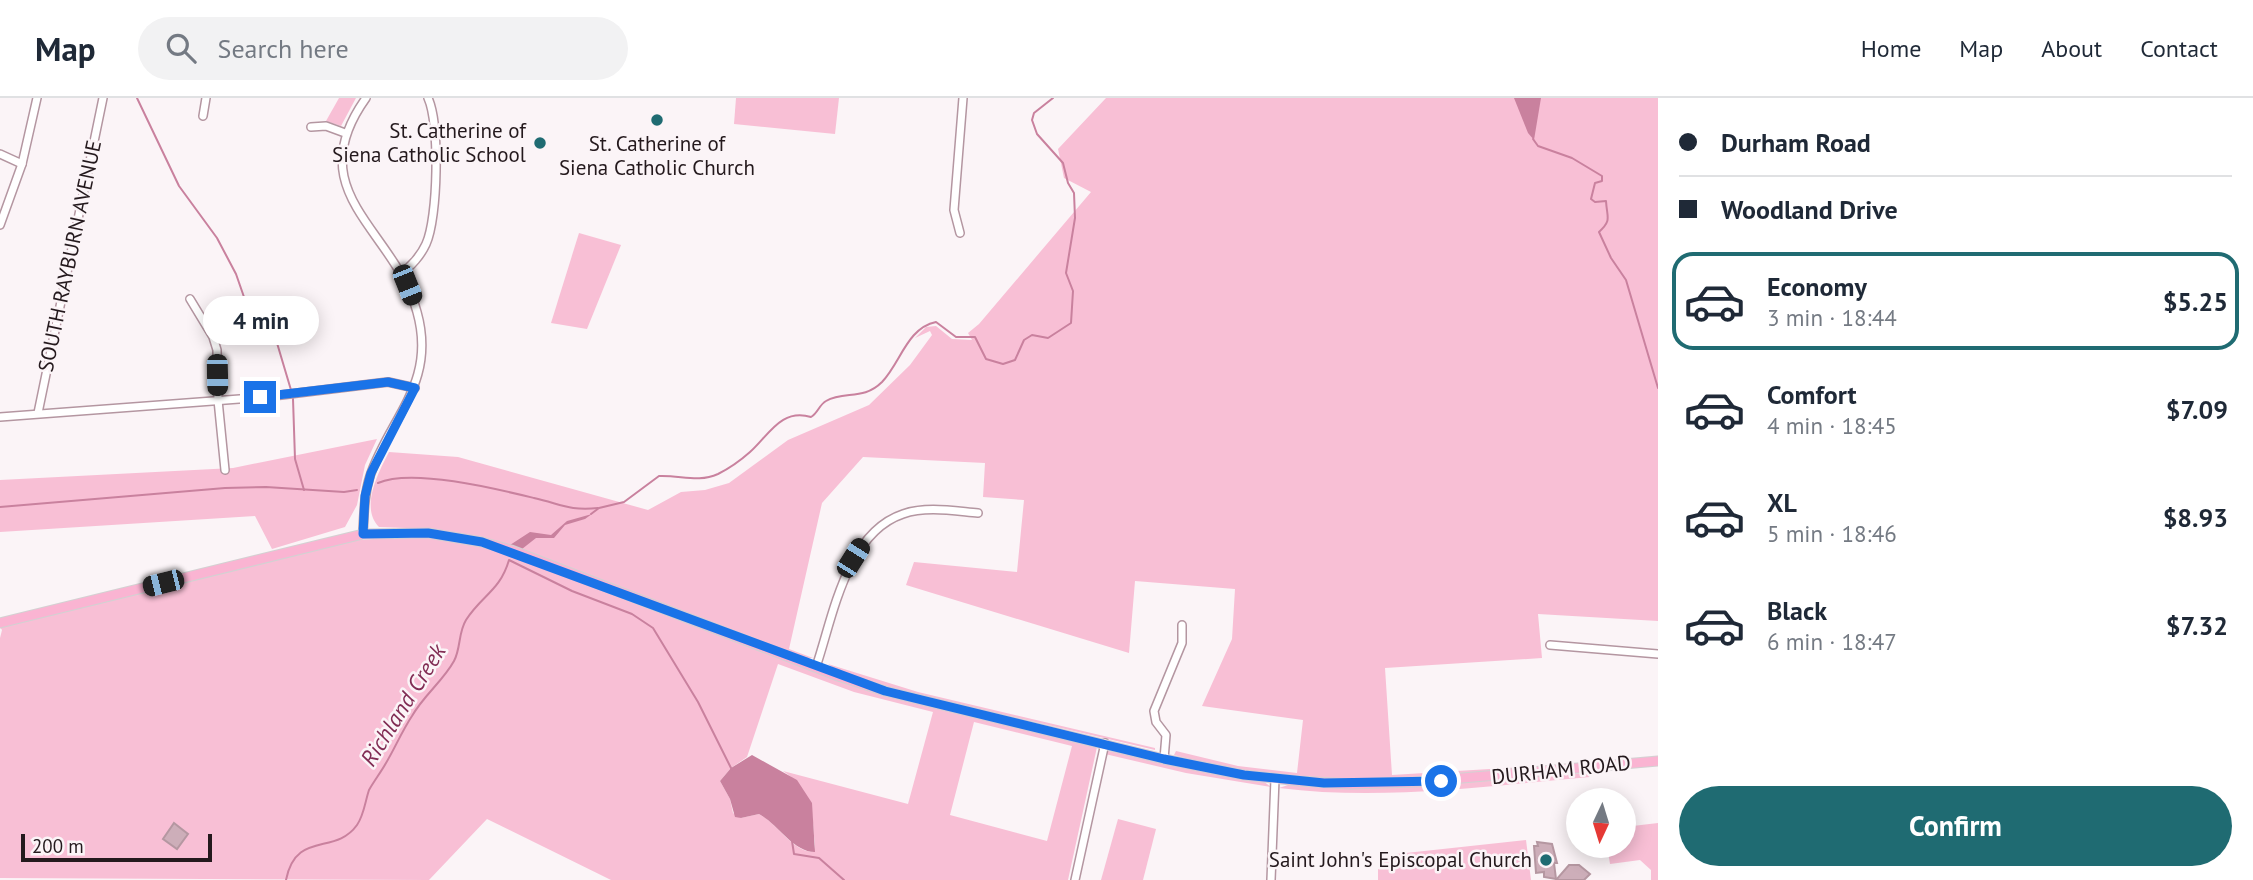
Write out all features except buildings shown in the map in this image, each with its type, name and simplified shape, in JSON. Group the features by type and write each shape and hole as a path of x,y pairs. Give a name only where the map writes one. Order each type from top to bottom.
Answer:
{"main road":[{"name":"DURHAM ROAD","path":"0,623 363,534 428,533 482,542 885,691 1164,759 1275,779 1350,784 1416,782 1658,761"}],"street":[{"path":"0,225 22,164 37,98"},
{"name":"SOUTH RAYBURN AVENUE","path":"38,413 103,98"},
{"path":"202,116 206,98"},
{"path":"363,534 365,496 371,473 415,388 420,364 421,335 418,312 401,273 352,204 342,164 341,152 345,133 366,98"},
{"path":"401,273 407,270 426,244 431,225 436,135 428,98"},
{"path":"960,233 954,210 963,98"},
{"path":"311,127 326,126 345,133"},
{"path":"0,154 22,164"},
{"path":"190,299 213,337 217,350 218,400 225,470"},
{"path":"0,417 218,400 388,382 415,388"},
{"path":"816,667 853,558 872,533 903,514 920,511 978,513"},
{"path":"1164,759 1166,736 1156,722 1154,711 1182,643 1182,625"},
{"path":"1550,645 1658,654"},
{"path":"1075,880 1105,743"},
{"path":"1271,880 1275,779"}],"shaded area":[{"path":"339,98 356,98 341,126 326,121"},
{"path":"736,98 839,98 835,134 734,124"},
{"path":"1106,98 1658,98 1658,621 1538,614 1542,658 1385,668 1392,775 1554,765 1425,778 1346,781 1282,777 1212,765 1174,755 1176,751 1238,766 1297,773 1303,720 1202,706 1232,639 1235,589 1135,581 1129,653 906,585 914,562 1017,572 1024,500 983,497 985,463 863,457 822,503 789,649 813,658 802,658 495,542 433,529 379,527 374,519 371,510 373,490 389,452 458,457 648,510 681,492 705,490 729,483 788,440 869,405 910,365 932,335 930,331 915,338 926,327 936,326 952,339 972,340 968,333 979,324 1091,192 1064,178 1058,149"},
{"path":"1514,98 1541,98 1534,140 1528,133"},
{"path":"579,233 621,245 587,329 551,323"},
{"path":"377,439 365,465 357,505 345,527 272,549 255,516 0,532 0,480 233,468"},
{"path":"592,514 565,525 554,538 536,538 522,549 510,545 530,532 551,535 567,521"},
{"path":"430,536 476,544 822,674 1097,747 1068,880 611,880 487,819 429,880 0,878 0,627 355,540","holes":["778,664 854,692 933,712 908,804 783,771 799,784 808,799 815,845 813,852 798,847 759,814 741,818 733,813 730,799 720,781 731,768 747,757","974,722 1072,746 1047,841 950,815"]},
{"path":"828,664 918,692 1155,750 889,688 839,672"},
{"path":"1108,751 1263,781 1271,787 1186,773 1105,754"},
{"path":"752,755 797,780 812,803 815,852 807,851 792,842 759,814 735,817 730,799 720,781 731,768"},
{"path":"1585,773 1590,777 1396,793 1318,792 1279,788 1288,785 1397,787"},
{"path":"1118,819 1156,829 1143,880 1101,880"},
{"path":"1658,823 1658,880 1651,880 1651,870 1640,860 1610,864 1609,858 1636,858 1636,826"},
{"path":"1526,840 1531,880 1378,880 1378,856"}],"waterway":[{"path":"137,98 179,186 217,238 236,274 244,297 277,343 291,390"},
{"name":"Richland Creek","path":"591,514 599,508 624,502 659,476 696,478 718,474 746,455 776,425 791,416 811,417 833,398 875,388 889,374 911,338 926,325 936,322 956,337 975,337 986,359 1003,364 1015,360 1024,340 1032,335 1048,338 1071,323 1073,291 1066,273 1075,218 1074,193 1068,183 1063,163 1037,134 1032,120 1034,113 1053,98"},
{"path":"1533,139 1538,146 1572,158 1602,176 1602,181 1595,183 1591,199 1595,202 1606,201 1607,221 1599,232 1611,258 1626,280 1658,388"},
{"path":"293,399 295,459 304,490"},
{"path":"378,483 393,479 433,479 499,490 572,508 598,508"},
{"path":"0,507 225,488 266,487 344,492 357,490"},
{"name":"Richland Creek","path":"286,880 298,855 307,849 338,840 357,825 369,790 408,722 454,661 466,620 496,586 509,560 572,591 632,614 653,628 698,702 732,770"},
{"path":"792,841 794,854 819,858 844,880"}],"place":[{"name":"St. Catherine of Siena Catholic Church","path":"657,120"},
{"name":"St. Catherine of Siena Catholic School","path":"540,143"},
{"name":"Saint John's Episcopal Church","path":"1546,860"}],"route":[{"path":"260,397 388,382 415,388 371,473 365,496 363,534 404,531 456,536 482,542 885,691 1164,759 1244,775 1324,783 1441,781"}]}
